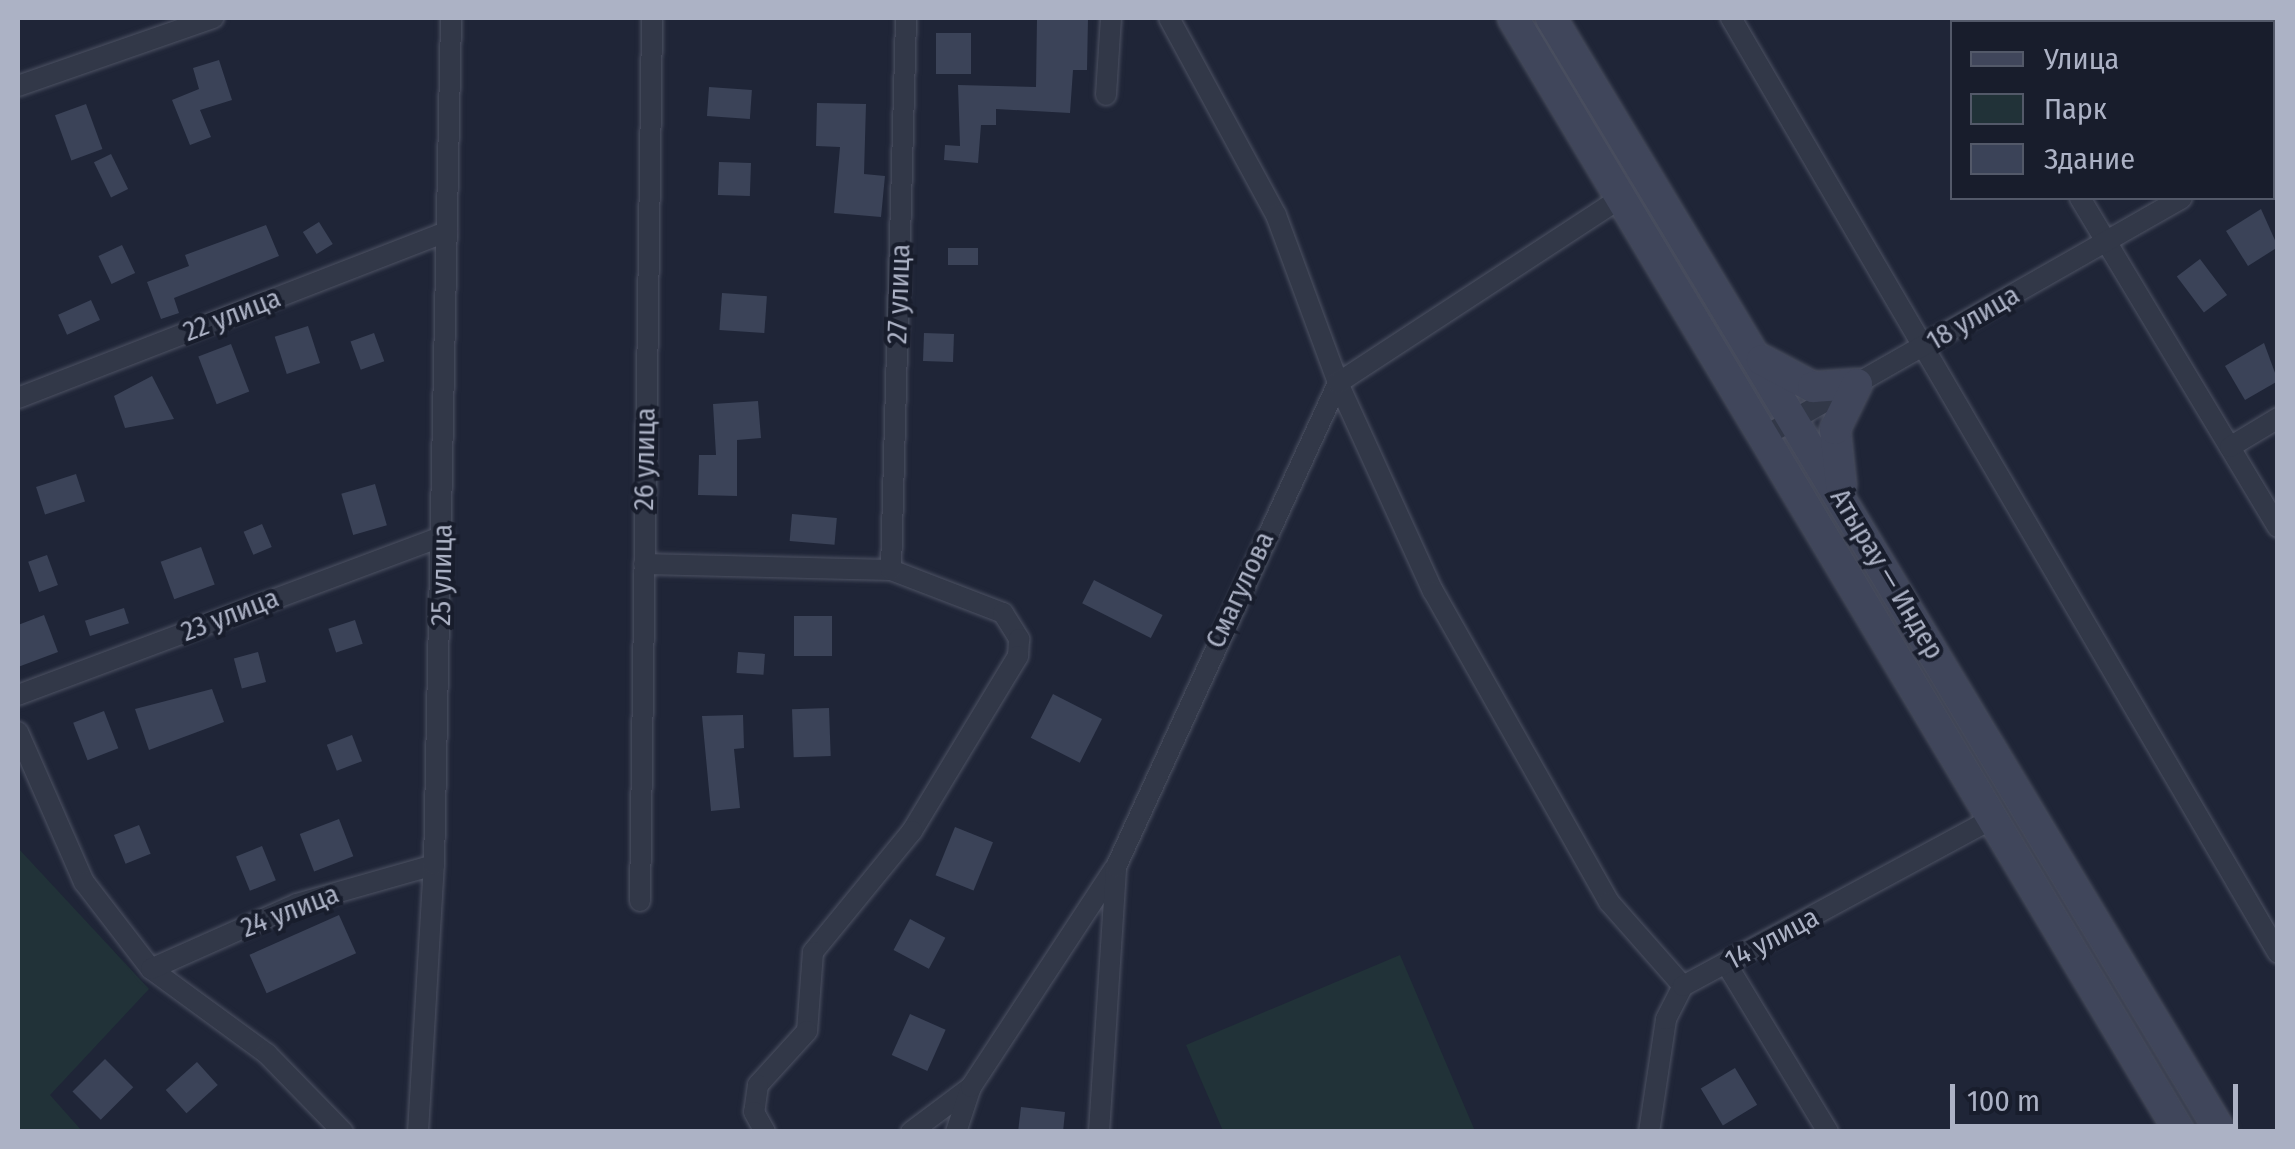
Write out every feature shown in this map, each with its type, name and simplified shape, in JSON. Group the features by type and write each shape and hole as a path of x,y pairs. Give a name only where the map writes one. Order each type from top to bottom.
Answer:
{"main road":[{"name":"Атырау — Индер","path":"1513,18 2180,1132"},
{"name":"Атырау — Индер","path":"1551,18 2221,1132"},
{"path":"1757,358 1813,386 1857,384 1836,429 1845,503"}],"street":[{"path":"18,86 213,18"},
{"name":"25 улица","path":"418,1132 434,865 451,18"},
{"name":"26 улица","path":"640,901 652,18"},
{"name":"27 улица","path":"892,570 906,18"},
{"path":"1106,95 1111,18"},
{"path":"1169,18 1276,215 1338,383 1433,591 1609,902 1683,986 1666,1019 1649,1132"},
{"path":"1730,18 2278,953"},
{"path":"1338,383 1622,197"},
{"path":"2081,200 2278,527"},
{"name":"18 улица","path":"1763,438 2179,200"},
{"name":"22 улица","path":"18,398 447,232"},
{"name":"Смагулова","path":"1099,1132 1116,866 1338,383"},
{"path":"2230,448 2278,418"},
{"name":"23 улица","path":"18,695 443,536"},
{"path":"644,564 892,570 1003,613 1018,656 912,830 813,952 807,1031 758,1085 754,1112 765,1132"},
{"path":"18,732 84,882 151,969 267,1054 343,1132"},
{"name":"14 улица","path":"1683,986 1992,819"},
{"name":"24 улица","path":"151,969 297,904 434,865"},
{"path":"956,1132 971,1087 1116,866"},
{"path":"1727,965 1828,1132"},
{"path":"911,1132 971,1087"}],"green space":[{"path":"18,848 149,989 50,1095 82,1131 18,1131"},
{"path":"1400,955 1475,1131 1223,1131 1186,1045"}],"building":[{"path":"1037,18 1088,18 1087,70 1073,70 1070,113 996,109 996,125 981,125 978,163 944,160 945,145 960,146 958,85 1036,87"},
{"path":"936,33 971,33 971,74 936,74"},
{"path":"219,60 232,100 200,110 211,137 190,145 172,100 199,89 193,68"},
{"path":"709,87 752,90 750,119 707,116"},
{"path":"817,103 866,104 864,174 885,176 881,217 834,213 840,147 816,146"},
{"path":"86,104 102,149 71,160 55,115"},
{"path":"111,154 128,189 111,197 94,162"},
{"path":"719,162 751,163 750,196 718,195"},
{"path":"2261,209 2278,247 2248,266 2226,231"},
{"path":"319,222 333,244 317,254 303,232"},
{"path":"266,225 279,256 174,298 179,313 161,319 147,282 189,266 185,255"},
{"path":"122,245 135,273 112,284 98,256"},
{"path":"948,248 978,248 978,265 948,265"},
{"path":"2200,259 2227,295 2204,312 2177,276"},
{"path":"722,293 767,296 764,333 719,330"},
{"path":"91,300 100,320 67,335 58,315"},
{"path":"308,326 320,363 287,374 275,337"},
{"path":"374,333 384,361 361,370 351,342"},
{"path":"924,333 954,334 953,362 923,361"},
{"path":"2264,343 2278,381 2245,400 2225,366"},
{"path":"231,344 249,392 217,404 198,357"},
{"path":"152,376 174,419 125,428 114,396"},
{"path":"758,401 761,438 737,440 737,496 698,495 699,455 716,455 713,404"},
{"path":"76,474 85,502 45,515 36,487"},
{"path":"375,484 387,525 353,535 341,494"},
{"path":"792,514 837,518 834,545 790,541"},
{"path":"262,524 272,547 253,555 244,532"},
{"path":"201,547 215,585 174,599 161,562"},
{"path":"47,555 58,585 39,592 28,562"},
{"path":"1094,580 1163,615 1151,638 1082,603"},
{"path":"124,608 129,623 90,636 85,621"},
{"path":"44,615 58,652 18,667 18,625"},
{"path":"794,616 832,616 832,656 794,656"},
{"path":"355,620 363,644 336,652 328,629"},
{"path":"258,652 266,682 242,688 234,658"},
{"path":"738,652 765,654 763,675 737,673"},
{"path":"212,689 224,722 149,750 135,709"},
{"path":"1053,694 1102,719 1080,763 1031,738"},
{"path":"829,708 831,756 794,757 792,709"},
{"path":"104,711 118,748 88,760 73,723"},
{"path":"743,715 744,748 734,749 740,808 711,811 702,716"},
{"path":"352,735 362,761 337,771 327,745"},
{"path":"339,819 353,856 314,871 300,834"},
{"path":"139,825 151,854 126,864 114,835"},
{"path":"955,827 993,842 974,891 936,875"},
{"path":"262,846 276,880 250,891 236,856"},
{"path":"339,915 356,953 267,993 249,955"},
{"path":"910,919 945,938 929,969 894,950"},
{"path":"910,1014 946,1030 927,1071 892,1055"},
{"path":"105,1059 133,1087 101,1120 72,1092"},
{"path":"197,1062 218,1085 187,1113 166,1090"},
{"path":"1735,1068 1757,1105 1723,1125 1701,1089"},
{"path":"1021,1107 1065,1112 1063,1132 1018,1132"}]}
